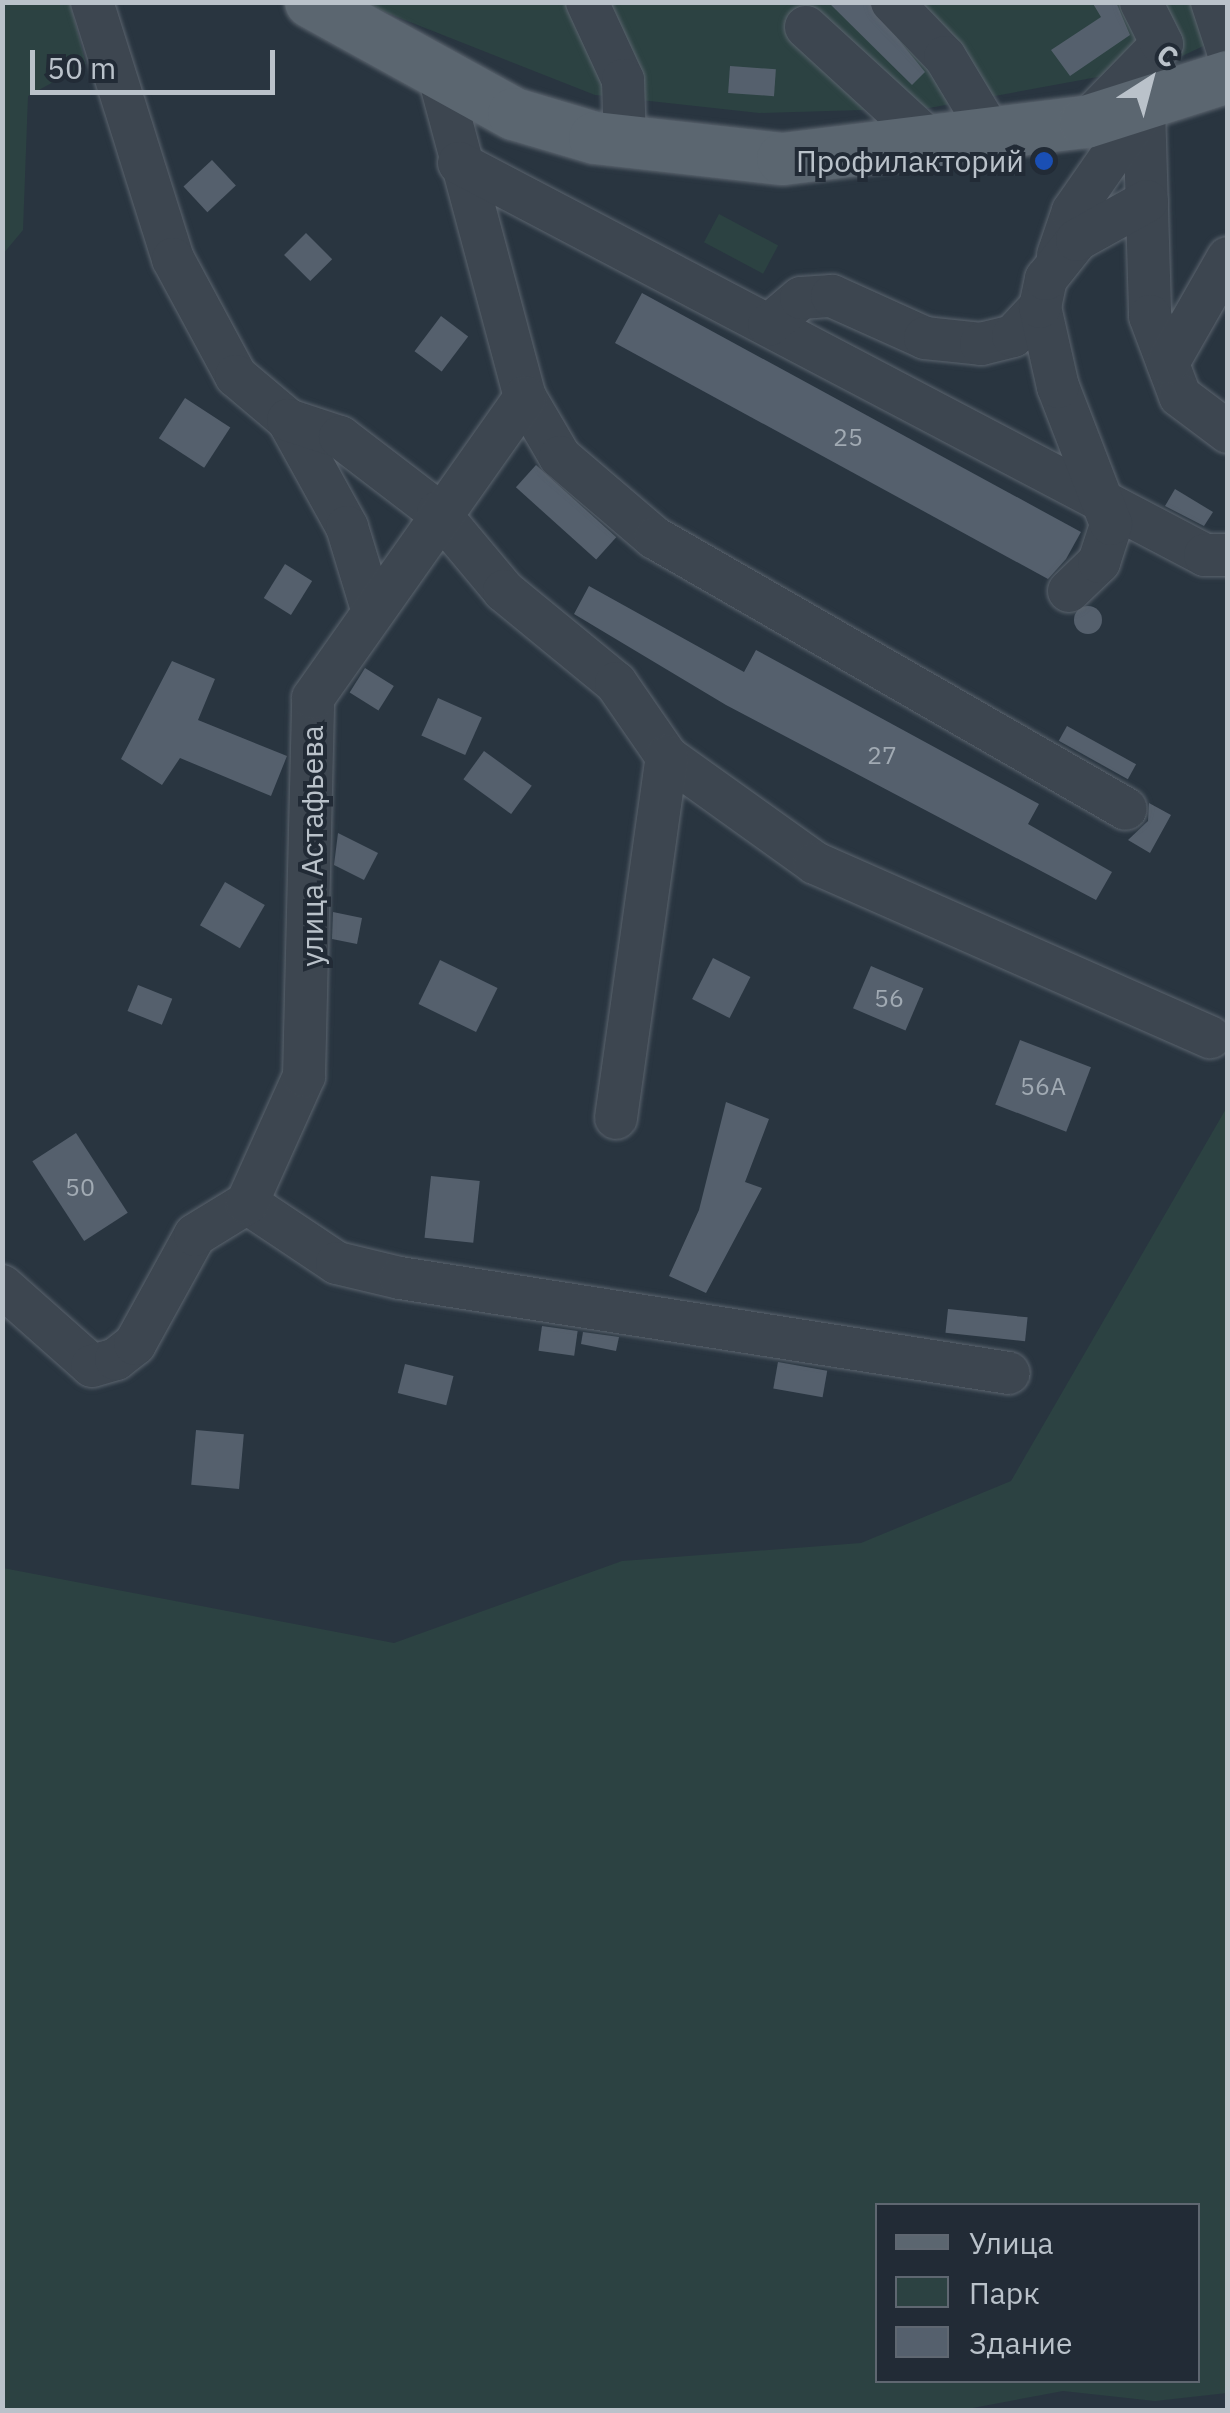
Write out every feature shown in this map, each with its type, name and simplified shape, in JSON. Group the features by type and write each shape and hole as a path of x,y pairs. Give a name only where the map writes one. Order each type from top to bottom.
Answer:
{"main road":[{"path":"311,2 440,80 514,114 625,142 783,159 935,146 1086,122 1144,109 1228,77"}],"street":[{"path":"92,2 173,259 236,376 288,420 347,526 370,606"},
{"path":"587,2 623,80 625,142"},
{"path":"892,2 945,58 994,137"},
{"path":"1086,122 1162,44 1141,2"},
{"path":"1212,2 1228,52"},
{"path":"806,27 935,146"},
{"path":"440,80 459,163 525,398 560,458 655,538 1126,809"},
{"path":"1144,109 1150,316 1180,396 1228,432"},
{"path":"768,325 801,298 832,296 925,338 980,344 1013,336 1040,308 1073,211 1144,109"},
{"path":"459,163 1205,555 1228,555"},
{"path":"1058,255 1146,201"},
{"path":"1168,362 1228,258"},
{"path":"1040,308 1073,437 1107,504 1104,551 1069,591"},
{"name":"улица Астафьева","path":"247,1203 306,1058 313,698 370,606 525,398"},
{"path":"288,420 340,437 438,512 504,591 616,684 667,758 816,863 1210,1037"},
{"path":"616,1118 667,758"},
{"path":"2,1286 92,1366 116,1359 135,1344 194,1236 247,1203 337,1263 400,1278 1009,1373"}],"green space":[{"path":"3,2 70,3 86,64 28,96 23,230 3,254"},
{"path":"1227,2 1214,41 1163,65 929,108 759,113 595,95 362,3"},
{"path":"719,214 778,245 763,274 704,242"},
{"path":"1227,1107 1227,2393 1155,2401 1063,2391 962,2410 3,2410 3,1568 394,1643 622,1561 861,1543 1011,1481"}],"building":[{"path":"828,2 868,2 925,72 912,85"},
{"path":"1092,2 1116,2 1130,35 1070,76 1051,50 1101,17"},
{"path":"730,66 776,69 774,96 728,93"},
{"path":"212,160 236,186 207,212 183,187"},
{"path":"306,233 332,259 310,281 284,255"},
{"path":"642,293 1081,532 1066,559 1048,579 615,343"},
{"path":"441,316 468,336 442,372 415,351"},
{"path":"185,398 230,427 204,468 159,438"},
{"path":"536,465 616,537 596,560 516,487"},
{"path":"1175,489 1213,512 1204,526 1165,506"},
{"path":"285,564 312,581 291,615 264,598"},
{"path":"589,586 744,672 756,650 1039,804 1028,824 1112,872 1096,900 726,705 574,614"},
{"path":"1088,606 1098,610 1102,620 1098,630 1088,634 1078,630 1074,620 1078,610"},
{"path":"172,661 215,679 198,720 287,756 271,796 180,758 162,785 121,759"},
{"path":"365,668 394,686 378,711 350,693"},
{"path":"438,698 482,718 465,755 421,735"},
{"path":"1067,726 1136,764 1128,779 1059,741"},
{"path":"484,751 532,786 511,814 463,779"},
{"path":"1149,803 1171,815 1150,853 1128,840 1148,821"},
{"path":"338,833 378,853 364,880 334,865"},
{"path":"225,882 265,905 240,948 200,925"},
{"path":"333,912 362,918 357,944 332,939"},
{"path":"713,958 750,977 730,1018 692,999"},
{"path":"440,960 498,988 476,1032 419,1004"},
{"path":"871,966 923,988 905,1031 853,1008"},
{"path":"138,985 172,999 162,1025 128,1011"},
{"path":"1020,1040 1091,1067 1066,1132 995,1104"},
{"path":"726,1102 769,1119 745,1182 762,1188 706,1293 669,1276 699,1210"},
{"path":"76,1133 128,1213 84,1241 32,1161"},
{"path":"431,1176 480,1181 473,1243 425,1238"},
{"path":"948,1309 1028,1317 1025,1341 945,1333"},
{"path":"542,1326 578,1331 574,1356 539,1351"},
{"path":"583,1332 619,1337 616,1351 581,1344"},
{"path":"778,1362 827,1371 823,1397 773,1389"},
{"path":"405,1364 454,1376 446,1405 398,1393"},
{"path":"196,1430 244,1434 239,1489 191,1485"}],"place":[{"name":"Профилакторий","path":"1044,161"}]}
